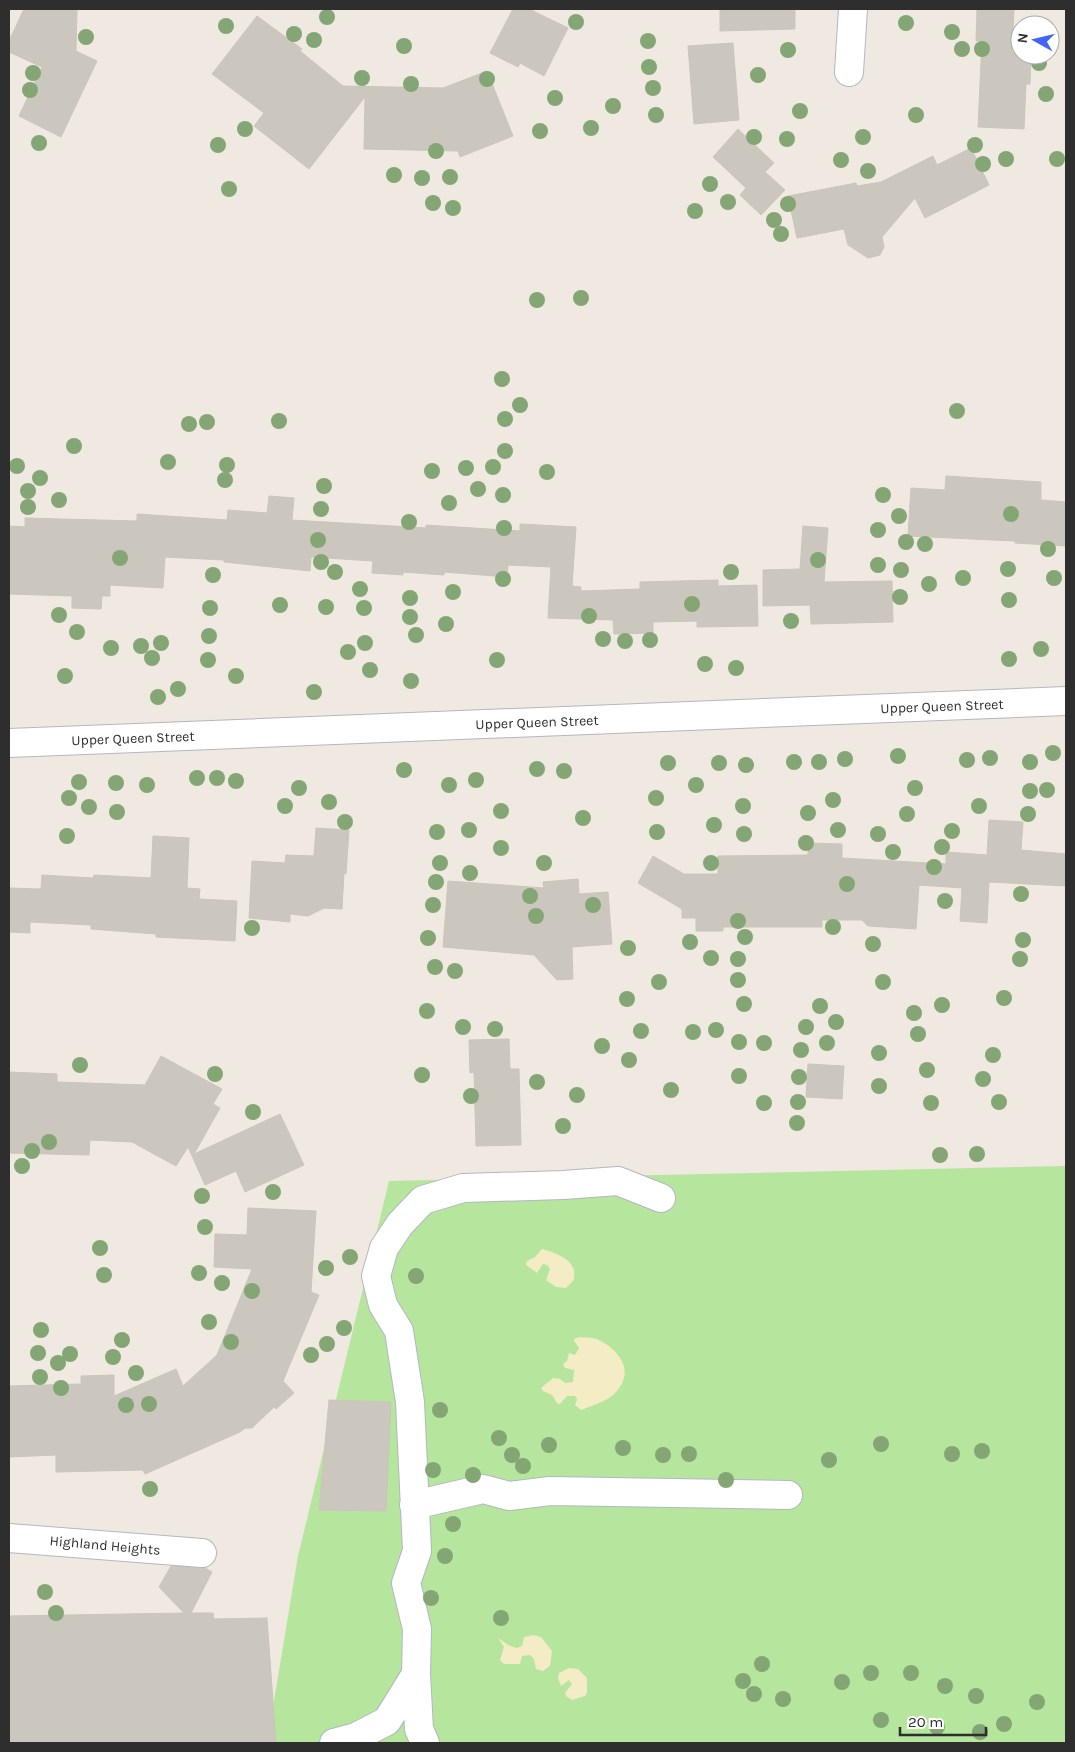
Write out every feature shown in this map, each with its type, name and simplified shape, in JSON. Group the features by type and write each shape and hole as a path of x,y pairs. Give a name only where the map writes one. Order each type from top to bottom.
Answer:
{"street":[{"path":"849,72 853,9"},
{"name":"Upper Queen Street","path":"9,743 1066,701"},
{"path":"424,1743 419,1729 416,1674 417,1629 406,1582 417,1552 410,1402 399,1331 383,1305 376,1276 384,1248 400,1224 423,1200 463,1188 563,1185 618,1181 661,1198"},
{"path":"414,1505 483,1489 509,1496 550,1491 788,1495"},
{"name":"Highland Heights","path":"9,1538 202,1553"},
{"path":"334,1743 356,1737 387,1721 416,1674"},
{"path":"369,1730 387,1729 404,1731 424,1743"}],"green space":[{"path":"1066,1166 1066,1743 267,1743 298,1556 389,1181"}],"sand":[{"path":"542,1249 560,1255 571,1264 574,1271 574,1280 566,1288 556,1287 546,1280 550,1269 547,1265 543,1264 537,1273 526,1265 527,1261 535,1257"},
{"path":"580,1337 597,1339 607,1345 619,1356 625,1369 622,1384 616,1392 600,1403 581,1410 575,1405 577,1399 575,1396 567,1396 560,1404 557,1403 552,1395 541,1388 553,1378 560,1379 565,1383 573,1382 574,1370 565,1368 563,1364 567,1361 569,1353 575,1355 579,1348 574,1339"},
{"path":"534,1635 541,1637 552,1651 550,1666 543,1671 536,1669 534,1659 530,1655 522,1656 520,1664 504,1664 500,1660 504,1647 498,1638 517,1648 522,1646 524,1637"},
{"path":"569,1668 578,1669 587,1678 587,1693 585,1696 572,1700 566,1696 565,1693 572,1684 569,1680 561,1686 558,1678 559,1673"}],"building":[{"path":"24,9 77,9 76,51 97,61 61,137 19,116 42,67 9,52 9,41"},
{"path":"513,9 529,9 568,28 544,76 520,63 518,67 490,53"},
{"path":"720,9 795,9 795,29 720,31"},
{"path":"977,9 1014,9 1014,15 1010,15 1010,65 1031,65 1030,84 1026,84 1024,129 978,127 982,41 976,41"},
{"path":"257,16 302,49 300,51 343,86 443,88 487,71 513,136 460,157 458,151 364,149 365,97 309,169 254,126 264,113 212,74"},
{"path":"733,43 739,120 694,124 688,46"},
{"path":"738,129 774,163 765,172 785,190 761,215 740,195 746,188 713,157"},
{"path":"971,148 989,185 925,218 915,198 882,237 884,247 880,255 868,258 848,245 844,229 797,238 788,196 856,183 857,186 881,182 933,156 937,165"},
{"path":"946,476 1041,482 1041,500 1066,502 1066,546 1015,543 1015,541 908,536 911,488 945,490"},
{"path":"269,496 294,498 292,520 426,528 426,525 520,531 520,524 576,527 572,586 581,587 581,591 640,589 640,582 718,580 718,586 757,585 758,626 697,627 697,621 653,622 653,633 614,634 613,620 548,618 551,567 508,565 507,577 444,572 444,575 403,572 403,575 372,573 373,561 311,557 310,571 224,562 224,560 165,557 163,588 110,585 110,596 102,596 101,609 72,608 72,596 9,594 9,526 25,527 25,518 137,521 137,514 227,520 228,510 267,513"},
{"path":"803,526 828,528 824,582 892,581 893,622 811,624 810,605 763,606 763,570 800,569"},
{"path":"989,820 1023,822 1021,850 1066,854 1066,886 989,882 987,923 960,921 962,888 919,885 916,929 868,926 862,920 822,920 822,927 723,927 723,931 696,931 696,918 682,918 682,909 638,883 653,856 684,874 718,874 718,856 808,855 808,843 842,844 842,858 946,864 946,852 987,855"},
{"path":"316,828 349,830 342,909 324,908 308,916 290,914 290,922 249,918 252,861 285,863 286,855 314,856"},
{"path":"153,836 189,838 187,888 200,889 199,899 237,901 235,941 156,937 156,934 91,929 91,925 30,922 30,933 9,932 9,888 41,889 42,875 93,878 94,875 151,878"},
{"path":"578,879 579,894 608,892 612,944 572,947 573,979 557,980 534,955 443,947 448,881 544,888 543,882"},
{"path":"509,1039 510,1069 519,1069 521,1145 476,1146 474,1072 470,1073 469,1040"},
{"path":"161,1056 222,1089 213,1104 220,1108 194,1154 280,1114 304,1165 245,1192 236,1171 205,1185 188,1147 176,1166 132,1142 90,1140 89,1155 9,1153 9,1072 57,1074 57,1082 145,1085"},
{"path":"808,1064 844,1066 842,1099 806,1097"},
{"path":"248,1208 316,1211 311,1292 319,1295 283,1381 294,1393 276,1409 274,1407 252,1428 245,1428 240,1432 145,1474 143,1470 56,1472 56,1455 9,1457 9,1386 81,1384 81,1376 114,1375 114,1396 176,1369 183,1386 217,1355 252,1269 214,1267 215,1234 247,1235"},
{"path":"329,1400 391,1402 386,1511 319,1510"},
{"path":"171,1566 205,1568 212,1572 191,1613 213,1613 214,1619 267,1618 276,1743 9,1743 9,1616 184,1613 159,1587"}]}
